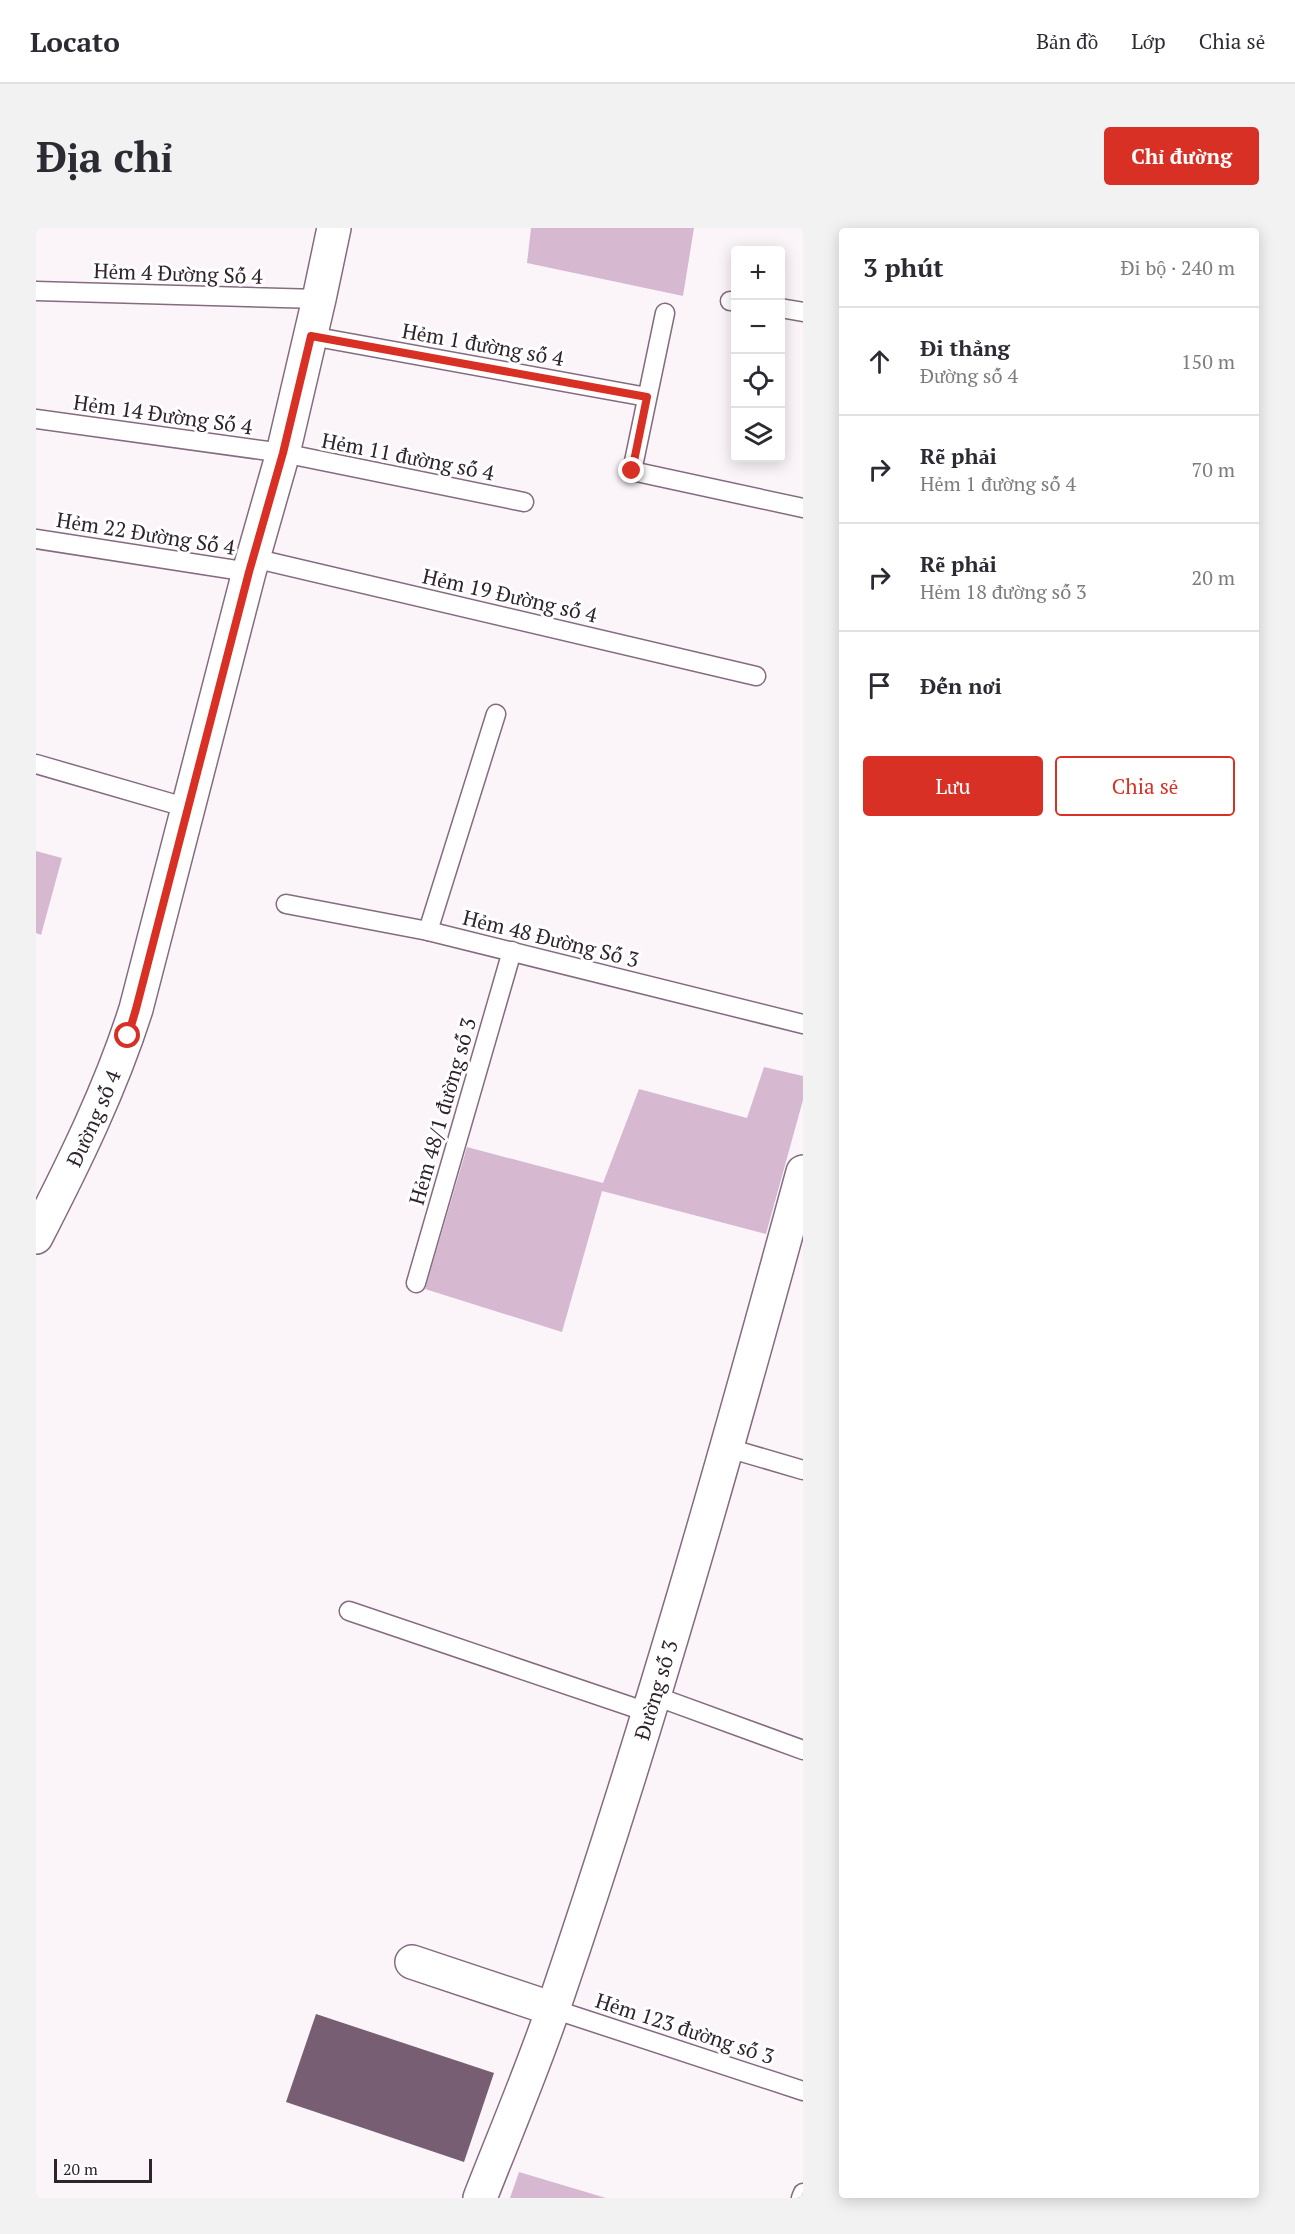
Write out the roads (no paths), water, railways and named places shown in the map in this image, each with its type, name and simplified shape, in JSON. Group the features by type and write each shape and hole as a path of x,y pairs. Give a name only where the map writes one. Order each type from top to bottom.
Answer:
{"street":[{"name":"Đường số 4","path":"36,1237 81,1148 128,1036 251,565 283,453 334,228"},
{"name":"Đường số 3","path":"480,2198 553,2009 652,1705 728,1448 803,1172"},
{"path":"412,1962 553,2009"}],"lane":[{"name":"Hẻm 4 Đường Số 4","path":"36,291 319,299"},
{"path":"785,309 803,312"},
{"path":"664,313 632,471 803,508"},
{"name":"Hẻm 1 đường số 4","path":"311,336 647,397"},
{"name":"Hẻm 14 Đường Số 4","path":"36,419 283,453"},
{"name":"Hẻm 11 đường số 4","path":"283,453 524,502"},
{"name":"Hẻm 22 Đường Số 4","path":"36,539 251,565"},
{"name":"Hẻm 19 Đường số 4","path":"251,565 756,676"},
{"path":"428,930 496,714"},
{"path":"36,764 188,808"},
{"name":"Hẻm 48 Đường Số 3","path":"286,904 428,930 803,1024"},
{"name":"Hẻm 48/1 đường số 3","path":"416,1284 512,951"},
{"path":"728,1448 803,1470"},
{"path":"349,1611 803,1750"},
{"name":"Hẻm 123 đường số 3","path":"553,2009 803,2091"},
{"path":"801,2198 803,2193"}]}
